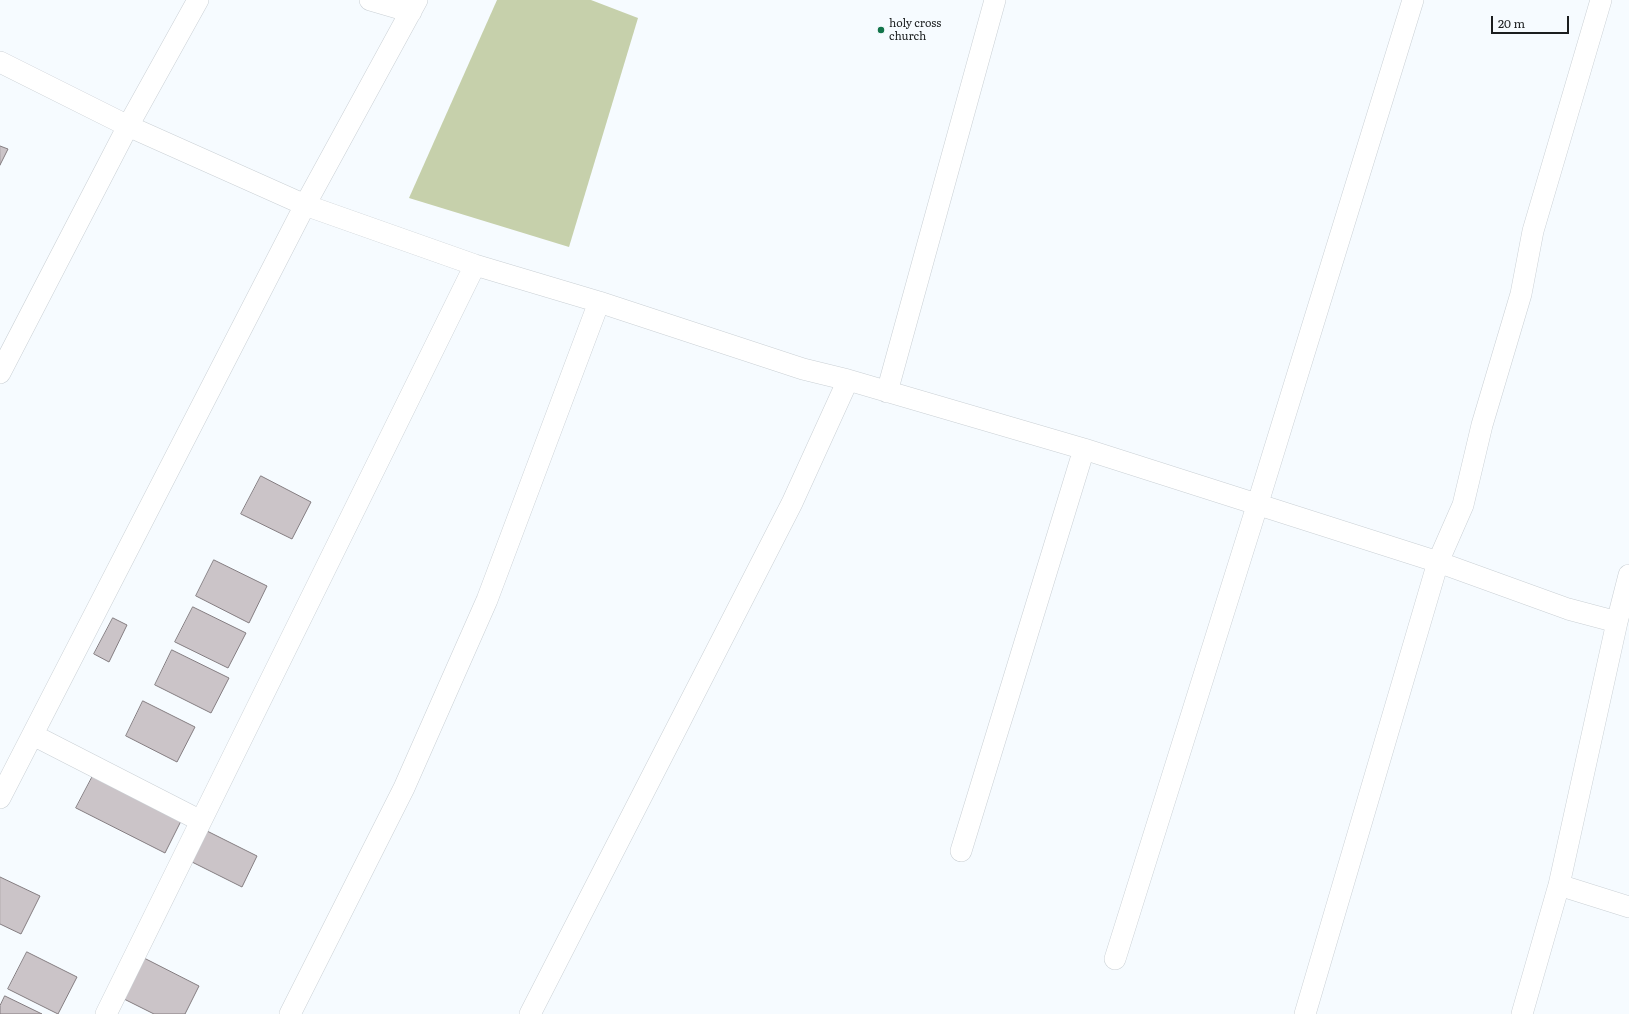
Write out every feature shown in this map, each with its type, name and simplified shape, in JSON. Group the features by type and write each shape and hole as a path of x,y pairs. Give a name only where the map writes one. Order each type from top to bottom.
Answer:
{"street":[{"path":"0,373 128,126 198,0"},
{"path":"0,798 305,205 414,6 370,0"},
{"path":"887,392 995,0"},
{"path":"1115,959 1413,0"},
{"path":"1305,1014 1438,562 1463,506 1482,425 1521,294 1533,231 1601,0"},
{"path":"0,61 128,126 305,205 475,265 599,302 803,369 848,380 1084,449 1257,506 1438,562 1568,609 1617,622"},
{"path":"106,1014 475,265"},
{"path":"290,1014 404,788 487,600 599,302"},
{"path":"530,1014 792,503 848,380"},
{"path":"961,851 1084,449"},
{"path":"1522,1014 1559,885 1617,622 1629,575"},
{"path":"33,735 201,821"},
{"path":"1559,885 1629,907"}],"green space":[{"path":"497,0 591,0 638,18 569,247 409,198"}],"building":[{"path":"0,146 8,149 0,165"},
{"path":"261,476 311,502 292,539 241,514"},
{"path":"214,560 267,586 249,623 196,596"},
{"path":"193,607 246,633 228,668 175,642"},
{"path":"113,618 127,625 109,662 94,654"},
{"path":"172,650 229,678 211,713 155,685"},
{"path":"143,701 195,727 177,762 126,736"},
{"path":"96,770 184,815 165,853 76,808"},
{"path":"203,829 257,856 242,887 188,860"},
{"path":"0,877 40,896 21,934 0,924"},
{"path":"27,952 77,977 58,1014 8,989"},
{"path":"144,958 199,986 185,1014 154,1014 124,999"},
{"path":"5,996 42,1014 0,1014 0,1006"}],"place":[{"name":"holy cross church","path":"881,30"}]}
